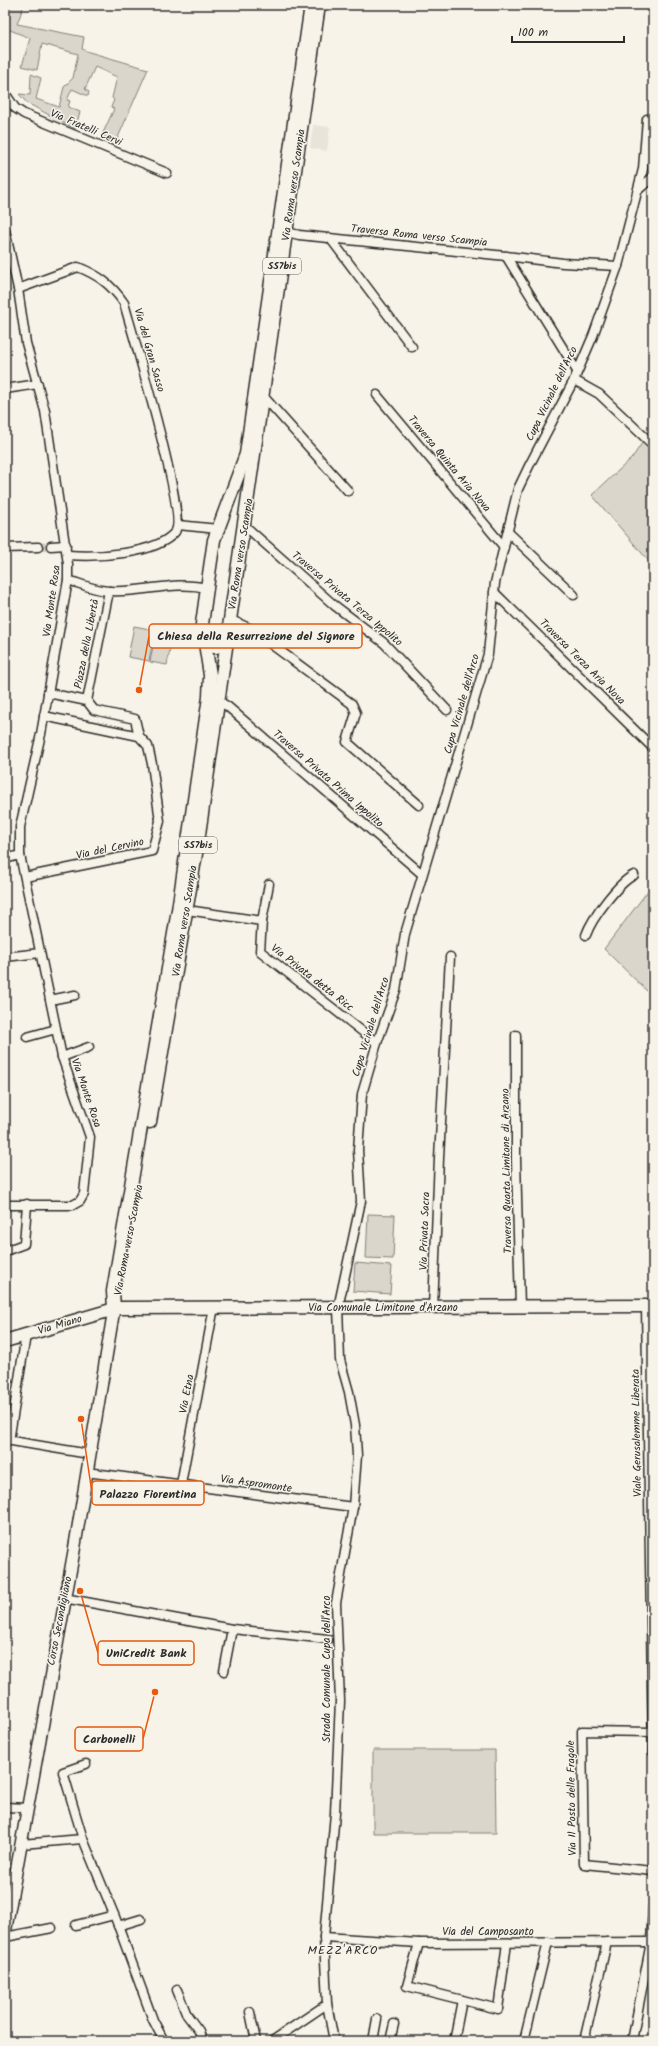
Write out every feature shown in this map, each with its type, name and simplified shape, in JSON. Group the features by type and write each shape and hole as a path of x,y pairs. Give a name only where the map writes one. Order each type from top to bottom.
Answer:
{"main road":[{"name":"Via Roma verso Scampia","path":"114,1309 114,1291 143,1117 184,910 209,697 210,674 202,624 206,588 214,540 246,454 311,5"},
{"name":"Via Roma verso Scampia","path":"114,1309 120,1296 163,1052 184,910 231,620 319,5"},
{"path":"225,507 236,509 240,513 245,526"},
{"path":"204,641 210,646 216,647 228,636"},
{"name":"Via Comunale Limitone d'Arzano","path":"114,1309 214,1307 433,1308 650,1306"},
{"name":"Via Miano","path":"5,1341 114,1309"},
{"name":"Corso Secondigliano","path":"5,1933 10,1875 20,1844 27,1808 114,1309"}],"street":[{"name":"Via Fratelli Cervi","path":"5,93 16,108 24,114 167,173"},
{"name":"Cupa Vicinale dell'Arco","path":"338,1308 361,1202 358,1150 362,1094 377,1043 396,990 405,934 422,874 445,805 488,654 494,592 521,483 574,380 593,336 618,266 643,169 646,119"},
{"path":"638,190 653,177"},
{"name":"Via Monte Rosa","path":"5,230 18,289 26,343 45,411 68,555 68,580 44,716 20,826 20,855 62,1057 90,1137 84,1194 80,1201 73,1205 5,1205"},
{"name":"Traversa Roma verso Scampia","path":"287,232 299,235 563,263 618,266"},
{"path":"330,238 412,347"},
{"path":"506,256 578,371"},
{"name":"Via del Gran Sasso","path":"18,289 78,267 105,280 115,290 124,303 158,423 178,525"},
{"path":"574,380 599,394 653,445"},
{"path":"5,390 38,384"},
{"name":"Traversa Quinta Aria Nova","path":"377,395 504,547"},
{"path":"264,397 348,490"},
{"path":"68,555 86,557 146,549 164,542 176,532 178,525 218,530"},
{"name":"Traversa Privata Terza Ippolito","path":"245,526 334,605 384,643 447,710"},
{"path":"508,532 574,595"},
{"path":"51,546 66,545"},
{"path":"5,548 38,547"},
{"path":"68,580 109,592 187,584 206,588"},
{"name":"Piazza della Libertà","path":"87,701 109,592"},
{"name":"Traversa Terza Aria Nova","path":"494,592 653,748"},
{"path":"231,620 249,628 352,704 356,713 347,742 419,805"},
{"name":"Piazza della Libertà","path":"48,693 87,701 94,710 136,719 139,736"},
{"name":"Traversa Privata Prima Ippolito","path":"218,701 227,706 422,874"},
{"path":"44,716 139,736"},
{"name":"Via del Cervino","path":"25,877 152,851 160,821 148,746 139,736"},
{"path":"5,858 20,855"},
{"path":"586,935 593,920 615,891 629,877 634,875"},
{"path":"184,910 262,921 269,884"},
{"name":"Via Privata detta Ricc","path":"262,921 260,951 377,1043"},
{"path":"5,957 40,953"},
{"name":"Via Privata Sacra","path":"433,1308 450,957"},
{"path":"50,1000 75,995"},
{"path":"27,1037 56,1029"},
{"name":"Traversa Quarta Limitone di Arzano","path":"516,1035 516,1160 520,1307"},
{"name":"Via Monte Rosa","path":"62,1057 89,1047"},
{"path":"5,1251 24,1244 26,1239 27,1204"},
{"name":"Viale Gerusalemme Liberata","path":"650,1306 653,1752"},
{"name":"Via Etna","path":"181,1484 214,1307"},
{"name":"Strada Comunale Cupa dell'Arco","path":"334,2041 327,2004 324,1937 335,1813 340,1701 336,1603 353,1507 357,1455 355,1425 340,1360 338,1308"},
{"path":"26,1335 7,1440 89,1454"},
{"name":"Via Aspromonte","path":"86,1472 353,1507"},
{"path":"64,1598 232,1630 328,1639"},
{"path":"224,1670 232,1630"},
{"name":"Via Il Posto delle Fragole","path":"653,1732 582,1731 584,1864 653,1871"},
{"path":"86,1764 63,1772 83,1839 114,1915 153,2020 164,2041"},
{"path":"5,1807 27,1808"},
{"path":"20,1844 83,1839"},
{"path":"632,2041 652,1942 653,1907"},
{"path":"76,1925 114,1915"},
{"path":"118,1926 141,1919"},
{"path":"5,1937 52,1928"},
{"name":"Via del Camposanto","path":"324,1937 419,1943 652,1942"},
{"path":"524,2041 548,1942"},
{"path":"584,2041 607,1942"},
{"path":"419,1943 407,1986 498,2009 507,1943"},
{"path":"178,1990 187,2015 199,2031 202,2041"},
{"path":"454,2041 462,2000"},
{"path":"272,2041 327,2004"},
{"path":"250,2012 256,2041"},
{"path":"373,2041 377,2019"},
{"path":"390,2041 394,2024"}],"shaded area":[{"path":"5,5 24,5 17,24 84,37 82,49 148,69 116,142 102,135 114,109 111,107 114,100 112,98 117,77 95,67 85,89 89,92 88,96 72,89 67,100 70,101 68,107 80,112 75,129 27,103 19,94 30,95 31,74 41,78 36,99 59,107 64,87 73,78 78,54 42,44 37,70 22,66 30,38 5,28"},
{"path":"313,125 330,127 327,151 310,148"},
{"path":"642,443 653,453 653,566 592,495 632,458"},
{"path":"134,626 155,630 149,661 128,657"},
{"path":"156,630 173,633 167,665 150,662"},
{"path":"653,884 653,997 604,949"},
{"path":"368,1214 395,1215 393,1259 366,1258"},
{"path":"355,1263 392,1266 390,1294 353,1291"},
{"path":"373,1750 495,1750 496,1833 373,1833"}],"tunnel":[{"path":"38,547 51,546"}],"place":[{"name":"Chiesa della Resurrezione del Signore","path":"139,690"},
{"name":"Palazzo Fiorentina","path":"81,1419"},
{"name":"UniCredit Bank","path":"80,1591"},
{"name":"Carbonelli","path":"155,1692"}],"district":[{"name":"MEZZ'ARCO","path":"343,1950"}]}
